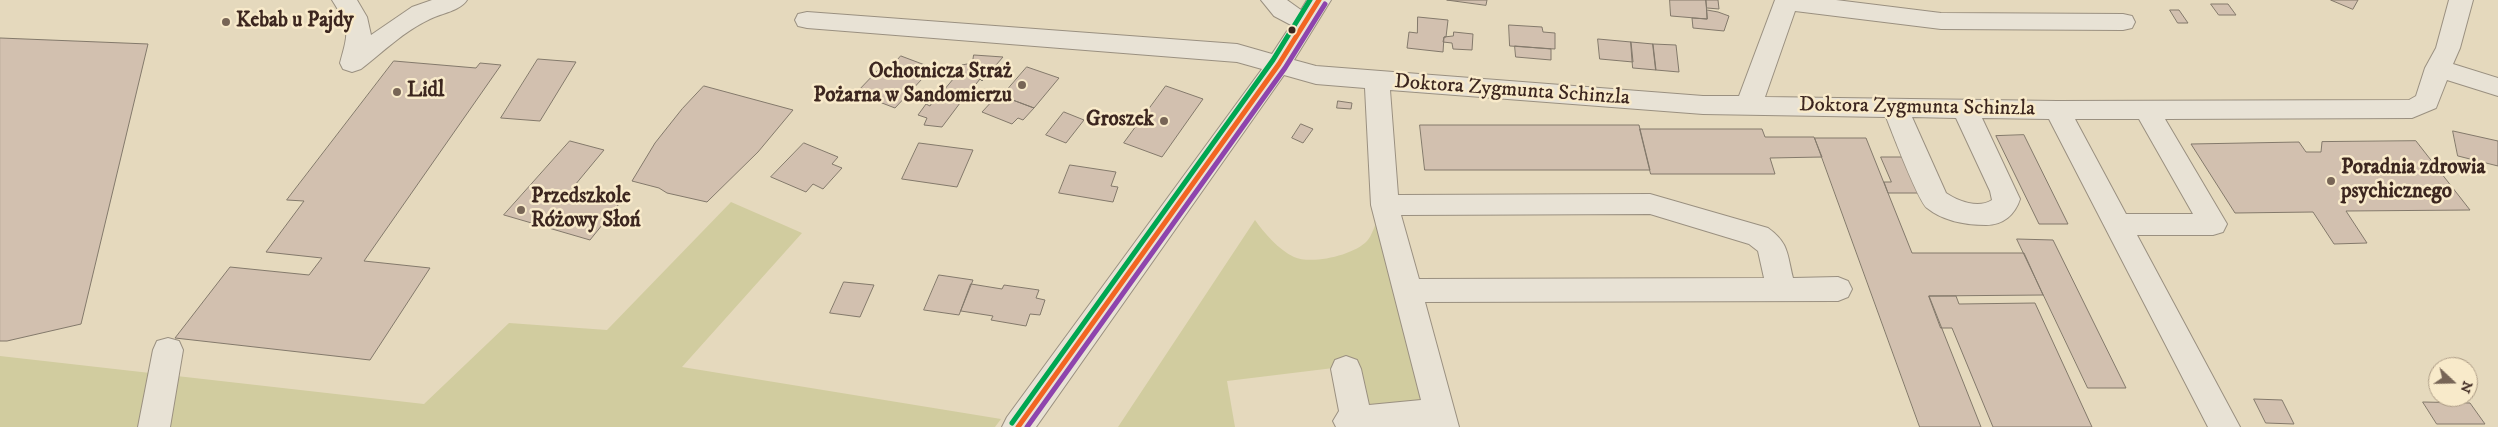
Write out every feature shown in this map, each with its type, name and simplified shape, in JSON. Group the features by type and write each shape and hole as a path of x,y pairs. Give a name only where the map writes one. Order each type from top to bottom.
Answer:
{"street":[{"path":"344,0 355,13 360,33 352,63 399,26 421,14 455,0"},
{"path":"1018,427 1279,64 1312,11 1283,10 1273,0"},
{"name":"Doktora Zygmunta Schinzla","path":"807,20 1237,53 1316,75 1702,106 2057,110 2412,109 2427,102 2438,68 2448,48 2461,0"},
{"path":"1748,107 1787,1 1941,20 2124,22"},
{"path":"2438,68 2498,86"},
{"path":"1346,369 1355,422 1441,419 1410,291 1386,205 1377,80"},
{"path":"1894,108 1935,200 1951,210 1962,213 1992,214 2004,206 2006,199 2004,191 1965,108"},
{"path":"2057,110 2224,427"},
{"path":"2118,225 2213,224 2146,110"},
{"path":"1386,205 1659,205 1758,236 1771,244 1781,290"},
{"path":"1410,291 1838,289"},
{"path":"154,427 168,350"}],"shaded area":[{"path":"731,202 802,233 682,367 1001,419 995,427 0,427 0,356 424,404 509,323 607,330"},
{"path":"1379,217 1429,402 1369,409 1358,365 1227,381 1235,427 1118,427 1255,220 1277,246 1294,257 1311,260 1343,254 1361,246 1369,239"}],"building":[{"path":"1447,0 1487,0 1486,5"},
{"path":"1670,0 1706,0 1707,19 1671,16"},
{"path":"1706,0 1718,0 1719,9 1707,8"},
{"path":"2331,0 2358,0 2353,9"},
{"path":"2211,4 2228,4 2236,15 2219,15"},
{"path":"1707,10 1729,16 1724,31 1693,28 1692,18 1707,19"},
{"path":"2170,10 2179,10 2188,23 2178,23"},
{"path":"1418,17 1448,20 1443,52 1407,48 1409,32 1417,33"},
{"path":"1509,25 1542,27 1543,32 1555,33 1555,49 1510,46"},
{"path":"1454,32 1473,34 1472,50 1453,49 1452,43 1443,42 1444,37 1453,36"},
{"path":"0,38 148,44 81,324 7,341 0,341"},
{"path":"1598,39 1631,42 1633,62 1600,59"},
{"path":"1631,42 1653,44 1656,70 1633,68"},
{"path":"1653,44 1676,45 1679,72 1656,70"},
{"path":"1515,46 1551,49 1551,60 1516,57"},
{"path":"974,55 1003,57 982,81 980,79 972,89 974,90 966,100 963,99 942,127 924,125 927,118 918,115 926,104 930,106 940,89 944,90 959,72 956,71 962,65 972,63"},
{"path":"901,56 925,65 915,76 922,79 895,108 856,93 879,69 886,72"},
{"path":"538,59 576,62 540,121 501,118"},
{"path":"394,61 476,68 480,63 501,65 364,261 430,268 370,360 175,338 230,267 309,275 322,258 266,252 304,201 287,200"},
{"path":"1027,67 1059,78 1034,108 1002,96"},
{"path":"704,86 793,110 758,152 707,202 667,193 659,188 632,181 655,143 682,109"},
{"name":"Groszek","path":"1166,86 1203,99 1162,157 1124,143"},
{"path":"1002,96 1034,108 1023,120 1018,118 1012,124 982,112 995,98 998,100"},
{"path":"1338,101 1352,103 1351,109 1337,108"},
{"path":"1064,112 1084,120 1066,143 1046,135"},
{"path":"1301,124 1313,129 1303,143 1292,138"},
{"path":"1420,125 1639,125 1650,170 1425,170"},
{"path":"1640,129 1762,129 1765,137 1814,137 1822,157 1770,158 1775,174 1651,174"},
{"path":"2453,131 2498,141 2498,166 2458,156"},
{"path":"2024,135 2068,224 2039,224 1996,136"},
{"path":"1815,138 1866,138 1912,253 2024,253 2043,295 1929,296 1981,427 1920,427"},
{"path":"570,141 604,150 570,191 619,204 590,240 504,215"},
{"name":"Poradnia zdrowia psychicznego","path":"2416,141 2470,210 2346,211 2367,243 2334,244 2313,212 2235,213 2191,144 2299,142 2306,152 2321,152 2322,142"},
{"path":"804,143 838,157 832,164 842,168 823,189 813,184 806,192 771,177"},
{"path":"919,143 973,150 957,187 902,179"},
{"path":"1881,157 1905,157 1920,193 1888,193 1884,182 1891,182"},
{"path":"1070,165 1116,172 1111,186 1118,187 1113,202 1059,193"},
{"path":"2017,239 2053,240 2126,388 2088,388"},
{"path":"939,275 973,280 959,315 924,310"},
{"path":"844,282 874,285 860,317 830,313"},
{"path":"971,284 1002,289 1004,285 1039,290 1036,298 1045,300 1040,315 1030,314 1026,326 991,320 993,316 961,311"},
{"path":"1929,296 1956,296 1959,304 2035,303 2092,427 1993,427 1952,328 1941,328"},
{"path":"2254,399 2282,400 2294,424 2266,423"},
{"path":"2423,402 2428,402 2428,407 2473,407 2485,424 2437,424"}],"transit line":[{"path":"1012,423 1273,60 1310,0"},
{"path":"1018,427 1279,64 1319,0"},
{"path":"1027,427 1285,68 1325,4"}],"place":[{"name":"Kebab u Pajdy","path":"226,22"},
{"name":"Ochotnicza Straż Pożarna w Sandomierzu","path":"1022,85"},
{"name":"Lidl","path":"397,92"},
{"name":"Groszek","path":"1164,121"},
{"name":"Poradnia zdrowia psychicznego","path":"2331,181"},
{"name":"Przedszkole Różowy Słoń","path":"521,210"}]}
